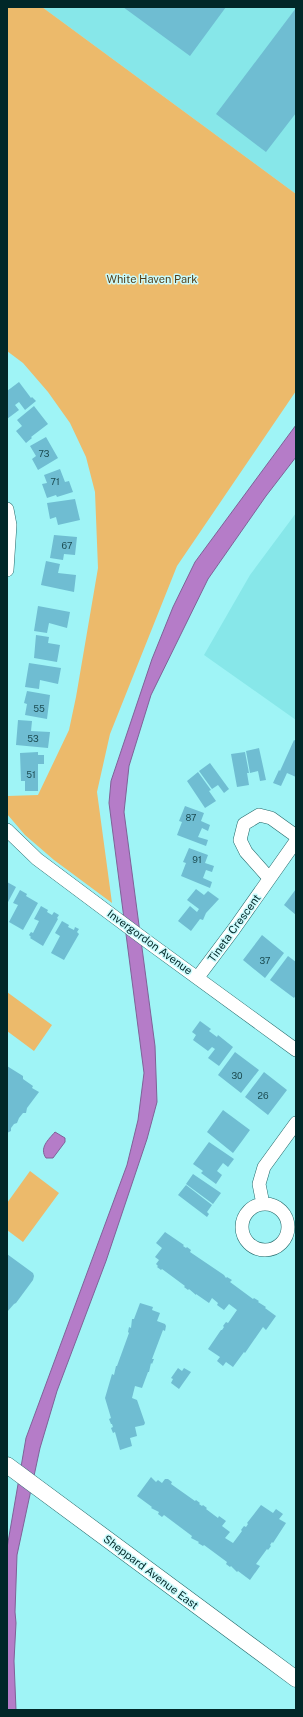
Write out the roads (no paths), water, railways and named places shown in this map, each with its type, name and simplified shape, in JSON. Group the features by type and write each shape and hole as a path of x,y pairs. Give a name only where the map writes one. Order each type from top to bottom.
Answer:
{"main road":[{"name":"Sheppard Avenue East","path":"7,1465 296,1679"}],"street":[{"path":"7,509 10,525 7,570"},
{"path":"269,878 246,852 240,840 244,824 259,815 271,818 296,836"},
{"name":"Invergordon Avenue","path":"7,830 37,858 148,942 198,977 296,1050"},
{"name":"Tineta Crescent","path":"198,977 296,841"},
{"path":"263,1204 259,1184 264,1167 296,1123"}],"park label":[{"name":"White Haven Park","path":"152,279"}]}
